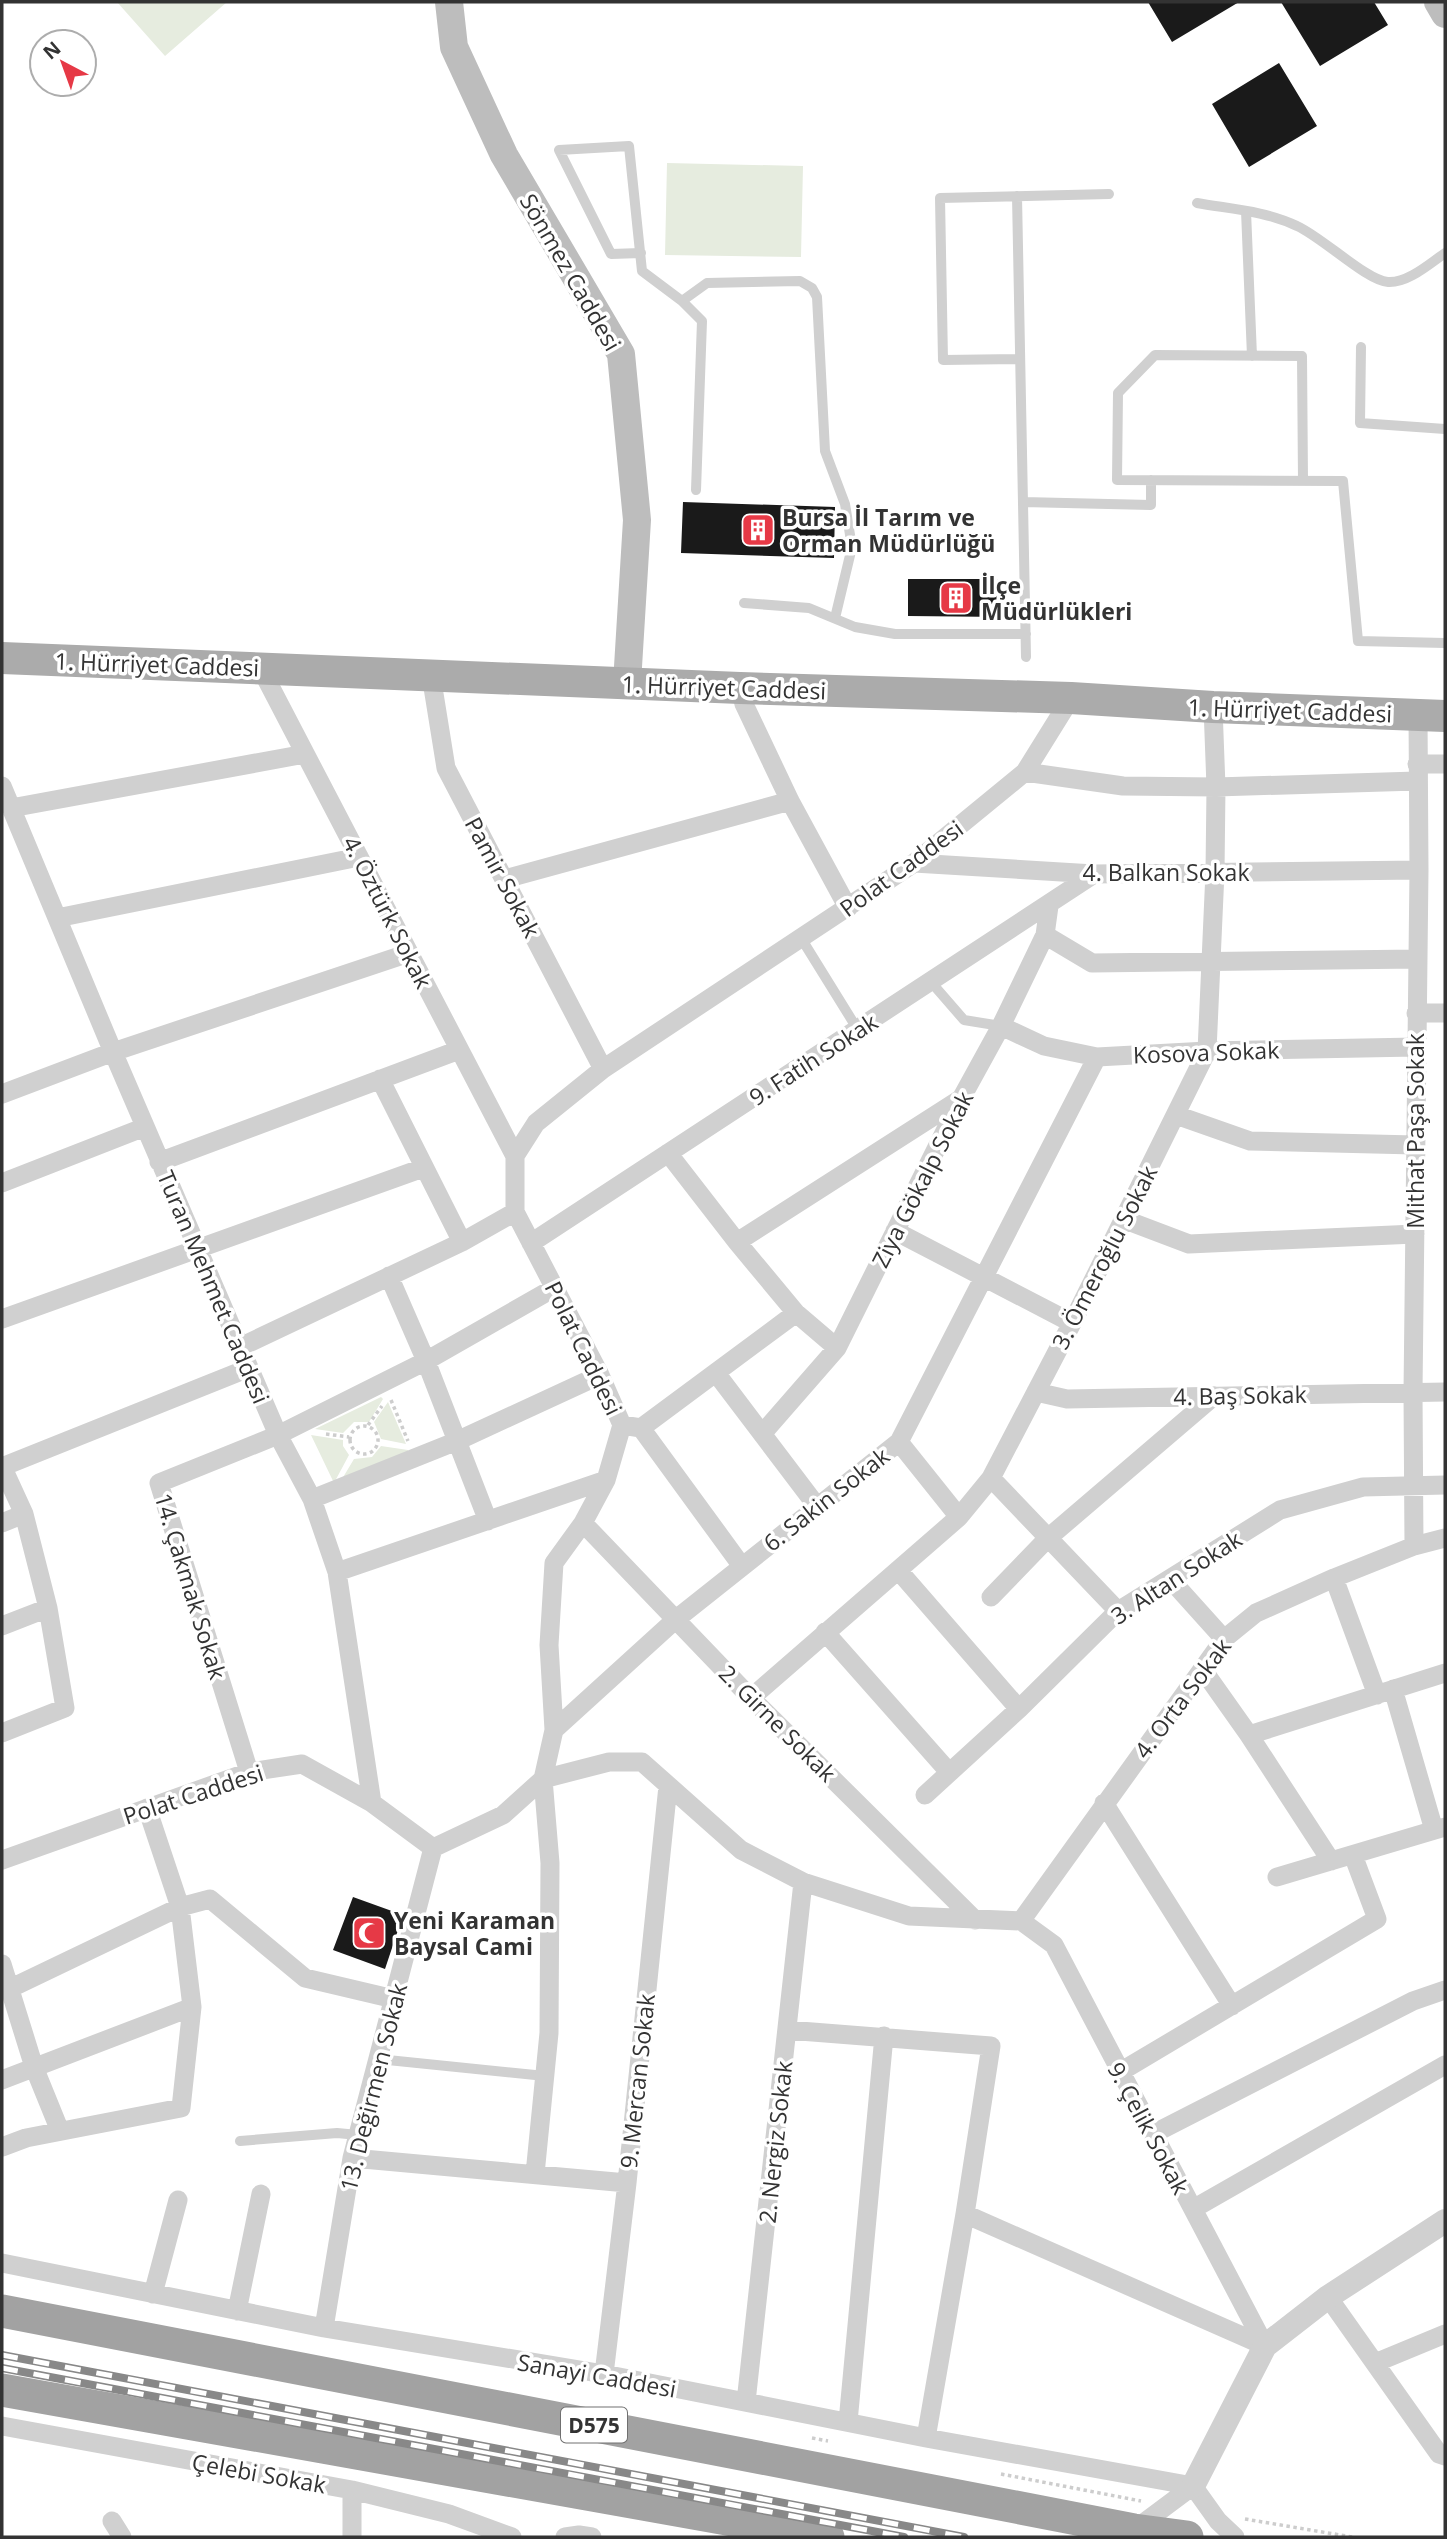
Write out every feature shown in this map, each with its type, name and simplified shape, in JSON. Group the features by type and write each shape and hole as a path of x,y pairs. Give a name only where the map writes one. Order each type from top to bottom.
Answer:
{"highway":[{"name":"D575","path":"2,2311 1134,2530 1187,2537"},
{"path":"2,2390 828,2537"}],"main road":[{"name":"Sönmez Caddesi","path":"449,2 454,47 504,155 621,354 637,520 627,683"},
{"path":"1438,2 1445,14"},
{"name":"1. Hürriyet Caddesi","path":"2,658 740,688 1071,698 1213,708 1432,716"}],"street":[{"name":"4. Öztürk Sokak","path":"261,669 514,1156"},
{"name":"Pamir Sokak","path":"431,675 446,768 603,1069"},
{"path":"740,688 744,704 790,801 848,908"},
{"name":"Polat Caddesi","path":"542,1779 554,1730 549,1645 554,1563 583,1524 632,1427 600,1375 515,1212 514,1156 536,1123 603,1069 914,863 1025,772 1071,698"},
{"name":"3. Ömeroğlu Sokak","path":"751,1699 959,1517 991,1478 1072,1324 1207,1051 1215,872 1213,708"},
{"name":"Mithat Paşa Sokak","path":"1414,1546 1413,1392 1419,870 1417,772 1432,716"},
{"path":"11,808 305,754"},
{"path":"1025,772 1123,786 1216,787 1417,772 1445,764"},
{"name":"Turan Mehmet Caddesi","path":"2,786 159,1162 278,1435 312,1499 337,1572 372,1802"},
{"path":"505,879 790,801"},
{"path":"57,918 359,857"},
{"name":"4. Balkan Sokak","path":"914,863 1094,874 1419,870"},
{"name":"9. Fatih Sokak","path":"531,1243 1094,874"},
{"name":"Ziya Gökalp Sokak","path":"762,1434 837,1349 962,1097 1001,1026 1045,934 1049,906"},
{"path":"1045,934 1092,963 1418,959"},
{"path":"2,1094 113,1052 409,953"},
{"path":"1416,1013 1445,1013"},
{"name":"Kosova Sokak","path":"1001,1026 1044,1046 1097,1057 1207,1051 1416,1047"},
{"path":"159,1162 459,1050"},
{"name":"6. Sakin Sokak","path":"554,1730 741,1565 899,1442 1097,1057"},
{"path":"380,1079 462,1242"},
{"path":"737,1242 962,1097"},
{"path":"1176,1115 1250,1140 1415,1144"},
{"path":"2,1183 145,1127"},
{"path":"668,1153 796,1313 837,1349"},
{"path":"2,1319 423,1168"},
{"path":"240,1347 462,1242 515,1212"},
{"path":"1123,1219 1189,1244 1415,1234"},
{"path":"895,1231 1072,1324"},
{"path":"389,1276 426,1361 488,1521"},
{"path":"278,1435 426,1361 554,1288"},
{"path":"741,1565 632,1427 716,1373 796,1313"},
{"path":"2,1732 65,1708 48,1608 24,1514 2,1466 249,1368"},
{"path":"716,1373 816,1506"},
{"path":"312,1499 457,1441 600,1375"},
{"name":"4. Baş Sokak","path":"1036,1392 1067,1399 1445,1392"},
{"path":"991,1597 1048,1538 1214,1396"},
{"name":"14. Çakmak Sokak","path":"249,1772 159,1483 278,1435"},
{"path":"899,1442 959,1517"},
{"path":"991,1478 1118,1611"},
{"path":"337,1572 606,1480"},
{"name":"3. Altan Sokak","path":"925,1795 1019,1709 1118,1611 1280,1510 1363,1487 1445,1485"},
{"path":"2,1523 24,1514"},
{"name":"2. Girne Sokak","path":"583,1524 751,1699 975,1920"},
{"name":"4. Orta Sokak","path":"1021,1921 1224,1639 1256,1613 1414,1546 1445,1538"},
{"path":"898,1570 1019,1709"},
{"path":"1277,1877 1440,1829 1385,1692 1334,1578"},
{"path":"1170,1579 1224,1639"},
{"path":"2,1626 48,1608"},
{"path":"825,1632 949,1772"},
{"path":"1202,1670 1249,1735 1331,1861"},
{"path":"1249,1735 1445,1673"},
{"path":"433,1848 503,1815 542,1779 609,1762 642,1762 741,1850 803,1882 909,1916 1021,1921"},
{"name":"Polat Caddesi","path":"2,1860 249,1772 302,1764 372,1802 433,1848"},
{"path":"535,2174 549,2033 551,1863 542,1779"},
{"name":"9. Mercan Sokak","path":"604,2374 627,2183 668,1786"},
{"path":"1104,1803 1232,2006"},
{"path":"2,2147 26,2138 181,2108 192,2007 180,1908 147,1808"},
{"name":"13. Değirmen Sokak","path":"324,2329 352,2158 433,1848"},
{"path":"1120,2072 1377,1919 1353,1855"},
{"name":"2. Nergiz Sokak","path":"746,2402 803,1882"},
{"path":"9,1989 180,1908 210,1899 305,1978 394,1999"},
{"name":"9. Çelik Sokak","path":"1021,1921 1054,1945 1265,2346"},
{"path":"2,1964 34,2067 60,2131"},
{"path":"1153,2134 1413,2001 1445,1990"},
{"path":"2,2080 192,2007"},
{"path":"787,2030 991,2046 926,2438"},
{"path":"848,2422 884,2036"},
{"path":"1193,2209 1445,2065"},
{"path":"352,2158 627,2183"},
{"path":"237,2311 261,2194"},
{"path":"153,2294 178,2200"},
{"path":"965,2214 1265,2346"},
{"path":"1134,2530 1193,2486 1265,2346 1328,2297 1445,2221"},
{"name":"Sanayi Caddesi","path":"2,2263 324,2329 604,2374 926,2438 1193,2486"},
{"path":"1328,2297 1439,2454 1445,2456"},
{"path":"1375,2362 1445,2334"},
{"name":"Çelebi Sokak","path":"2,2426 352,2490 449,2514 512,2537"},
{"path":"1193,2486 1217,2521 1235,2537"},
{"path":"352,2490 352,2537"},
{"path":"565,2537 592,2537"}],"lane":[{"path":"640,253 611,254 559,150 629,146 642,271 682,301 702,321 696,490"},
{"path":"1020,359 943,360 940,198 1109,194"},
{"path":"1017,196 1026,657"},
{"path":"1198,203 1279,218 1316,235 1380,281 1403,280 1445,254"},
{"path":"1246,211 1252,356"},
{"path":"682,301 706,283 800,281 815,292 825,451 845,504 852,547 835,618"},
{"path":"1361,347 1360,423 1445,429"},
{"path":"1303,481 1302,356 1155,355 1118,393 1117,480 1303,481 1343,481 1358,640 1445,643"},
{"path":"1023,502 1151,505 1151,480"},
{"path":"744,603 809,608 855,626 895,634 1026,634"},
{"path":"801,939 858,1030"},
{"path":"931,982 964,1020 1001,1026"},
{"path":"378,2059 545,2076"},
{"path":"240,2141 337,2133 358,2135"}],"path":[{"path":"368,1426 389,1395 415,1456"},
{"path":"368,1426 377,1433 378,1444 370,1453 359,1454 351,1447 350,1436 357,1427 368,1426"}],"shaded area":[{"path":"117,2 227,2 165,56"},
{"path":"667,163 803,166 801,257 665,255"},
{"path":"381,1397 383,1399 369,1422 354,1422 343,1433 315,1429"},
{"path":"388,1402 406,1444 381,1439 374,1422"},
{"path":"311,1435 343,1440 343,1446 349,1455 334,1483"},
{"path":"381,1446 408,1450 408,1453 339,1484 354,1459 372,1457"}],"building":[{"path":"1148,2 1239,2 1172,42"},
{"path":"1281,2 1374,2 1388,25 1320,66"},
{"path":"1279,63 1317,126 1249,167 1212,104"},
{"name":"Bursa İl Tarım ve Orman Müdürlüğü","path":"683,502 835,507 834,558 681,553"},
{"name":"İlçe Müdürlükleri","path":"908,579 1004,579 1004,617 908,616"},
{"name":"Yeni Karaman Baysal Cami","path":"353,1897 403,1915 385,1969 333,1950"}],"railway":[{"path":"2,2355 964,2537"},
{"path":"2,2368 904,2537"}],"place":[{"name":"Bursa İl Tarım ve Orman Müdürlüğü","path":"758,530"},
{"name":"İlçe Müdürlükleri","path":"956,598"},
{"name":"Yeni Karaman Baysal Cami","path":"369,1933"}]}
